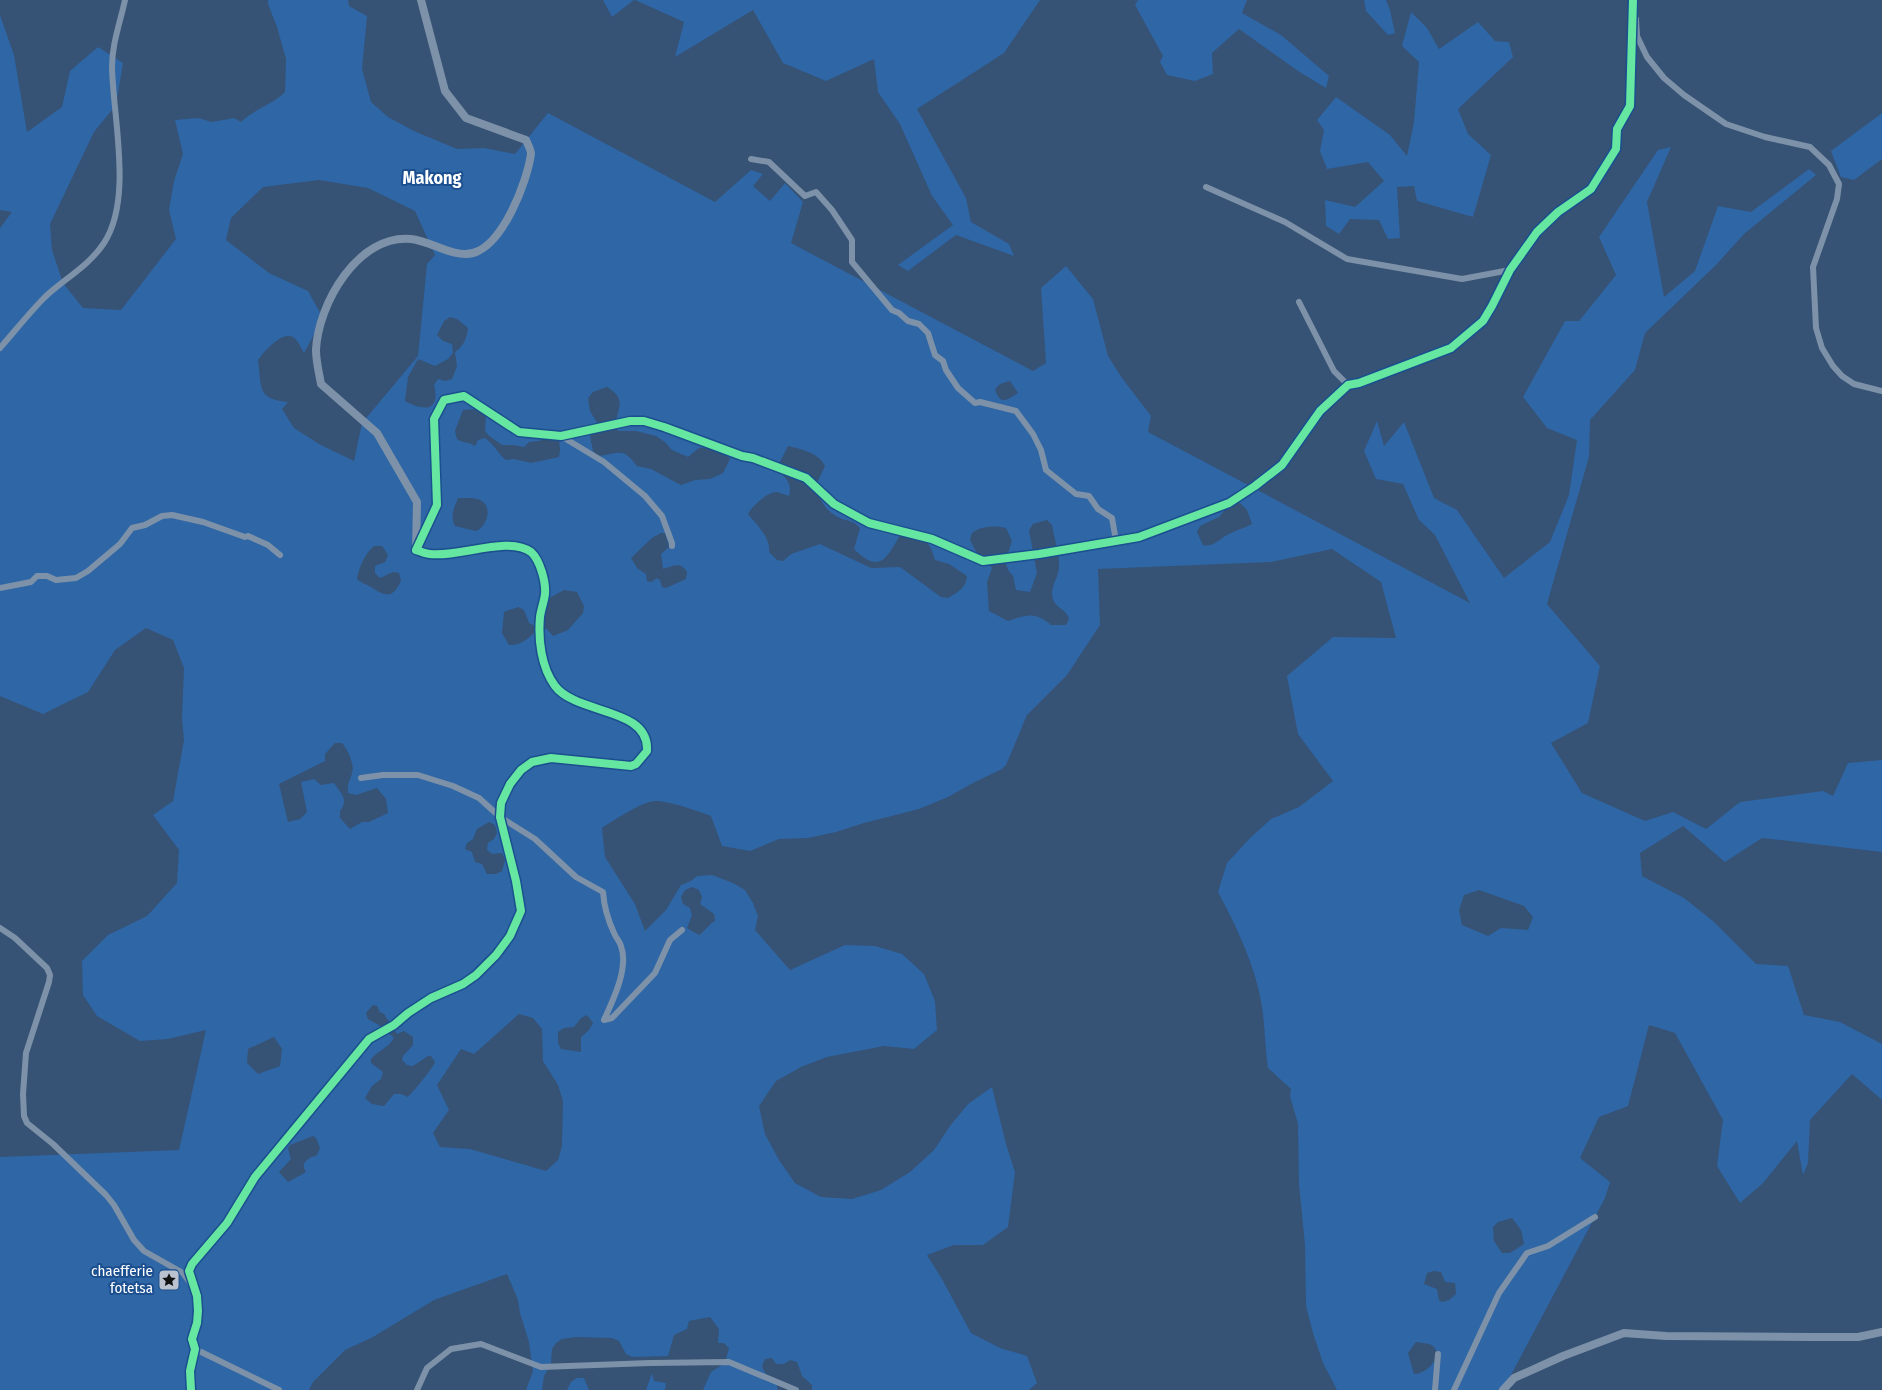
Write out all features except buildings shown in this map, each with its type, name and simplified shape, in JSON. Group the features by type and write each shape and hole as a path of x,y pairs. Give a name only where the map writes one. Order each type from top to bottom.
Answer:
{"street":[{"path":"0,348 46,296 93,257 104,244 111,230 117,207 119,181 112,66 116,30 125,0"},
{"path":"416,550 417,502 377,433 321,384 316,351 321,322 334,290 353,264 373,248 398,239 412,239 462,254 474,252 488,245 510,216 521,191 531,152 526,140 466,118 445,91 421,0"},
{"path":"416,550 437,505 434,419 444,400 464,396 519,432 561,436 630,421 644,421 664,426 806,478 834,504 869,523 932,539 983,561 1039,554 1139,537 1229,503 1282,465 1320,411 1348,385 1359,383 1451,348 1483,321 1510,270 1537,232 1558,212 1591,188 1616,149 1617,129 1630,106 1634,0"},
{"path":"1634,0 1637,36 1647,57 1664,78 1684,95 1726,124 1810,147 1829,165 1839,184 1837,199 1813,267 1816,328 1822,348 1833,366 1842,376 1854,384 1882,391"},
{"path":"751,159 769,162 805,196 816,192 832,210 852,240 852,262 892,310 908,321 919,324 928,333 935,355 943,362 958,388 975,403 980,402 1016,411 1033,434 1046,470 1076,494 1088,496 1098,509 1112,518 1116,541"},
{"path":"1206,187 1285,222 1348,259 1462,279 1510,270"},
{"path":"1299,302 1334,371 1348,385"},
{"path":"561,436 604,462 645,496 662,516 672,546"},
{"path":"0,588 31,582 37,576 47,576 56,580 76,578 88,571 120,544 132,528 162,516 172,515 203,522 245,537 248,536 268,545 280,555"},
{"path":"191,1390 190,1371 195,1349 192,1339 197,1323 197,1296 189,1271 192,1264 227,1223 255,1177 369,1039 394,1025 408,1013 432,998 463,984 476,975 510,936 521,911 516,881 500,817 501,803 510,784 520,770 532,762 551,758 631,766 636,764 647,752 646,735 639,727 625,719 581,704 567,696 556,688 548,675 543,660 540,616 545,592 536,558 530,552 521,547 509,545 442,554 429,554 416,550"},
{"path":"361,778 383,775 418,775 453,786 479,798 500,817 535,838 576,876 603,892 604,906 614,935 621,945 624,958 616,993 604,1020 612,1018 654,973 670,940 682,930"},
{"path":"0,928 15,938 47,968 50,976 26,1053 22,1106 27,1123 106,1195 114,1205 134,1240 144,1251 183,1272 197,1296"},
{"path":"1454,1390 1499,1292 1527,1253 1548,1246 1595,1217"},
{"path":"1503,1390 1514,1378 1563,1356 1624,1333 1666,1336 1858,1337 1882,1332"},
{"path":"417,1390 427,1368 451,1349 481,1344 541,1367 650,1362 729,1362 796,1390"},
{"path":"195,1349 279,1390"},
{"path":"1435,1390 1438,1354"}],"shaded area":[{"path":"268,0 348,0 349,6 367,16 362,69 371,102 388,117 414,131 457,149 484,148 515,154 548,113 715,202 751,170 763,174 753,186 770,201 785,183 803,202 791,243 1033,371 1046,363 1041,288 1066,266 1093,299 1108,356 1151,416 1148,432 1470,603 1435,535 1419,520 1403,484 1376,479 1364,451 1377,421 1384,446 1404,422 1434,498 1457,510 1504,578 1550,542 1569,495 1577,440 1547,428 1523,397 1565,321 1579,321 1616,275 1599,237 1658,150 1671,147 1647,202 1664,297 1695,271 1718,206 1751,212 1809,169 1816,175 1744,234 1716,265 1645,333 1635,370 1590,420 1589,457 1547,604 1600,666 1588,723 1551,743 1582,793 1645,821 1673,812 1706,829 1740,802 1823,791 1833,796 1848,763 1882,760 1882,852 1762,838 1725,862 1683,826 1640,853 1642,876 1684,898 1713,921 1756,964 1788,966 1804,1015 1840,1022 1882,1044 1882,1100 1852,1074 1810,1120 1808,1163 1803,1175 1797,1141 1763,1183 1740,1203 1717,1166 1723,1120 1675,1033 1649,1025 1628,1106 1599,1117 1580,1158 1610,1182 1605,1198 1503,1390 1337,1390 1323,1363 1306,1306 1305,1245 1299,1184 1298,1124 1290,1096 1291,1089 1268,1068 1262,1007 1255,977 1239,934 1218,892 1227,863 1250,838 1271,819 1299,807 1333,781 1298,734 1287,676 1333,637 1396,638 1381,582 1332,549 1271,562 1098,569 1100,625 1067,675 1027,715 1006,765 1002,769 948,797 919,809 808,838 779,839 750,851 722,846 711,816 667,802 648,802 627,812 602,828 605,857 635,904 645,931 666,910 681,885 697,876 712,875 745,890 758,916 755,930 790,970 845,945 875,946 902,954 924,974 935,1001 937,1030 914,1049 884,1046 827,1057 801,1067 776,1081 759,1106 765,1134 779,1160 795,1183 821,1197 852,1199 881,1190 910,1172 934,1150 968,1104 992,1087 1015,1172 1008,1227 983,1245 954,1245 927,1255 971,1333 1000,1348 1027,1356 1037,1383 1029,1390 812,1390 812,1385 802,1376 797,1362 790,1360 784,1364 776,1364 772,1358 765,1359 762,1366 765,1373 776,1382 778,1390 703,1390 711,1372 725,1363 729,1348 724,1343 718,1343 719,1329 710,1317 689,1321 687,1329 674,1335 668,1356 632,1357 626,1354 619,1341 612,1338 576,1337 562,1339 552,1349 551,1364 544,1376 542,1390 526,1390 533,1371 529,1342 518,1300 507,1274 434,1300 373,1337 345,1350 313,1382 309,1390 0,1390 0,1157 179,1150 206,1030 168,1039 140,1041 97,1016 83,995 82,961 108,935 147,916 177,883 179,850 153,815 173,801 184,740 182,718 184,668 173,640 146,628 115,650 88,692 43,714 0,696 0,228 12,212 0,210 0,15 14,55 27,132 62,107 70,71 98,47 123,63 116,105 94,132 50,224 52,250 63,283 83,308 121,310 176,239 169,210 174,181 183,154 175,120 198,118 212,122 234,118 241,122 285,92 286,59","holes":["319,180 368,188 415,211 435,255 427,264 418,356 362,423 354,461 319,444 294,428 282,409 288,402 270,398 262,390 258,360 278,340 288,336 296,340 304,353 323,318 308,291 269,273 226,240 231,218 263,187","450,317 457,319 468,328 464,342 455,352 457,366 452,379 445,381 438,379 434,385 435,400 433,405 429,407 418,407 405,401 408,377 418,359 435,366 448,359 453,353 452,344 443,341 437,335 444,321","1010,381 1018,393 1004,400 999,398 995,389 1000,384","607,387 614,392 620,403 617,418 618,431 636,431 656,436 672,450 688,457 699,448 708,448 716,449 730,459 723,473 710,479 695,480 681,485 651,469 637,466 624,454 616,453 598,456 593,451 590,436 598,424 590,411 588,398 593,392","478,409 486,412 486,432 502,445 524,447 529,442 540,441 545,435 559,439 560,450 559,457 531,463 514,459 506,460 485,438 478,440 475,446 459,440 455,431 463,410","788,446 814,455 825,466 815,487 818,495 832,513 839,518 855,523 860,528 854,549 863,557 877,562 882,560 887,556 901,534 919,538 924,540 930,547 935,560 949,564 967,576 965,584 958,592 948,598 941,597 900,567 871,568 820,544 791,554 783,561 777,560 769,552 768,542 763,532 748,514 756,504 769,494 777,492 789,496 789,485 779,471 779,464","458,498 470,498 482,501 488,513 483,526 476,531 455,526 453,519","1239,502 1247,510 1252,524 1207,546 1203,545 1197,532 1200,526 1219,517 1226,509","1047,520 1052,525 1059,563 1052,595 1056,605 1068,615 1069,619 1066,625 1051,625 1035,616 1020,617 1008,621 989,611 987,582 992,568 984,556 977,553 970,540 972,533 988,527 1006,528 1012,541 1005,562 1013,576 1016,590 1030,592 1037,573 1029,530 1033,524","665,533 669,547 661,554 663,569 676,565 682,566 687,572 686,579 666,588 662,587 660,580 657,578 651,582 647,581 646,574 637,568 631,558 652,538","374,546 382,546 388,555 385,562 375,566 375,573 380,578 393,572 399,573 401,580 395,591 388,594 380,593 357,579 363,561","564,590 577,592 584,606 583,613 568,630 553,636 547,629 540,628 522,642 509,645 502,633 504,612 518,607 524,610 529,623 535,626 544,616 547,603 551,597","335,743 342,743 349,753 353,766 348,784 348,793 356,795 377,788 386,799 388,813 369,822 362,822 350,829 340,818 340,811 344,800 334,783 321,785 314,779 301,782 307,812 300,819 288,822 279,784 325,761 325,754","489,822 495,825 497,833 494,839 488,843 487,850 492,854 502,853 505,860 502,871 496,874 487,874 482,864 475,862 472,852 465,849 467,843 473,839 477,829","692,887 699,890 702,897 700,904 714,914 715,921 699,935 687,928 692,915 690,908 683,904 681,897 685,890","1479,890 1524,906 1533,917 1528,930 1501,928 1488,936 1462,925 1459,910 1464,895","373,1005 377,1006 380,1012 384,1014 397,1034 404,1031 413,1037 413,1045 403,1056 402,1060 407,1065 413,1066 428,1056 431,1056 435,1062 408,1097 394,1094 384,1106 372,1104 365,1098 372,1086 381,1079 383,1072 371,1063 371,1059 394,1038 384,1028 368,1019 366,1013","519,1014 533,1018 542,1029 543,1061 558,1085 563,1101 562,1146 558,1160 546,1171 470,1149 440,1147 433,1133 449,1110 437,1085 461,1049 474,1054","587,1015 593,1023 589,1030 581,1037 581,1052 561,1049 558,1043 558,1032 564,1028 574,1027 581,1018","274,1037 282,1049 280,1066 258,1074 247,1063 248,1049","313,1136 316,1138 320,1148 317,1155 304,1163 306,1172 288,1182 279,1172 291,1159 288,1148 290,1145","1512,1218 1521,1230 1524,1244 1510,1253 1502,1253 1494,1241 1493,1227 1498,1222","1441,1272 1445,1282 1455,1283 1456,1294 1449,1300 1442,1302 1439,1300 1437,1289 1424,1284 1427,1273","1416,1342 1429,1344 1434,1347 1436,1352 1434,1362 1425,1370 1414,1374 1408,1353"]},
{"path":"603,0 634,0 612,17"},
{"path":"635,0 1040,0 1004,53 917,109 966,198 971,222 1009,244 1014,256 956,235 908,271 898,265 953,225 932,196 900,124 878,92 874,59 826,81 783,63 753,10 675,57 684,22"},
{"path":"1138,0 1247,0 1242,13 1281,35 1329,76 1326,88 1298,71 1239,29 1212,53 1213,74 1195,81 1167,75 1160,62 1163,56 1135,5"},
{"path":"1364,0 1386,0 1395,33 1388,35 1366,11"},
{"path":"1411,12 1427,28 1439,49 1478,22 1495,41 1509,42 1513,57 1458,109 1468,134 1491,155 1473,217 1417,201 1414,186 1397,187 1400,238 1388,239 1379,220 1350,219 1339,234 1326,226 1325,200 1355,207 1384,181 1368,162 1327,169 1320,151 1324,130 1317,120 1336,97 1390,135 1407,156 1414,122 1419,62 1402,46"},
{"path":"1882,113 1882,159 1854,180 1841,177 1831,151"},
{"path":"652,1373 654,1381 666,1383 665,1390 646,1390"},
{"path":"577,1378 584,1378 589,1390 567,1390 571,1382"}],"cycle path":[{"path":"191,1390 190,1371 195,1349 192,1339 197,1323 198,1311 197,1296 189,1271 192,1264 227,1223 255,1177 369,1039 394,1025 431,998 463,984 476,975 496,955 510,936 521,911 516,881 500,817 501,803 510,784 521,770 532,762 551,758 631,766 636,764 647,751 645,737 637,726 625,719 565,695 555,686 550,678 544,662 540,634 540,617 545,594 544,584 540,566 531,552 521,547 510,546 441,554 428,554 416,550 437,505 434,419 444,400 464,396 519,432 561,436 630,421 644,421 806,478 834,504 869,523 932,539 983,561 1039,554 1139,537 1229,503 1282,465 1320,411 1348,385 1359,383 1451,348 1483,321 1510,270 1537,232 1558,212 1591,189 1616,149 1617,129 1630,106 1633,0"}],"place":[{"name":"chaefferie fotetsa","path":"169,1280"}],"district":[{"name":"Makong","path":"432,178"}]}
